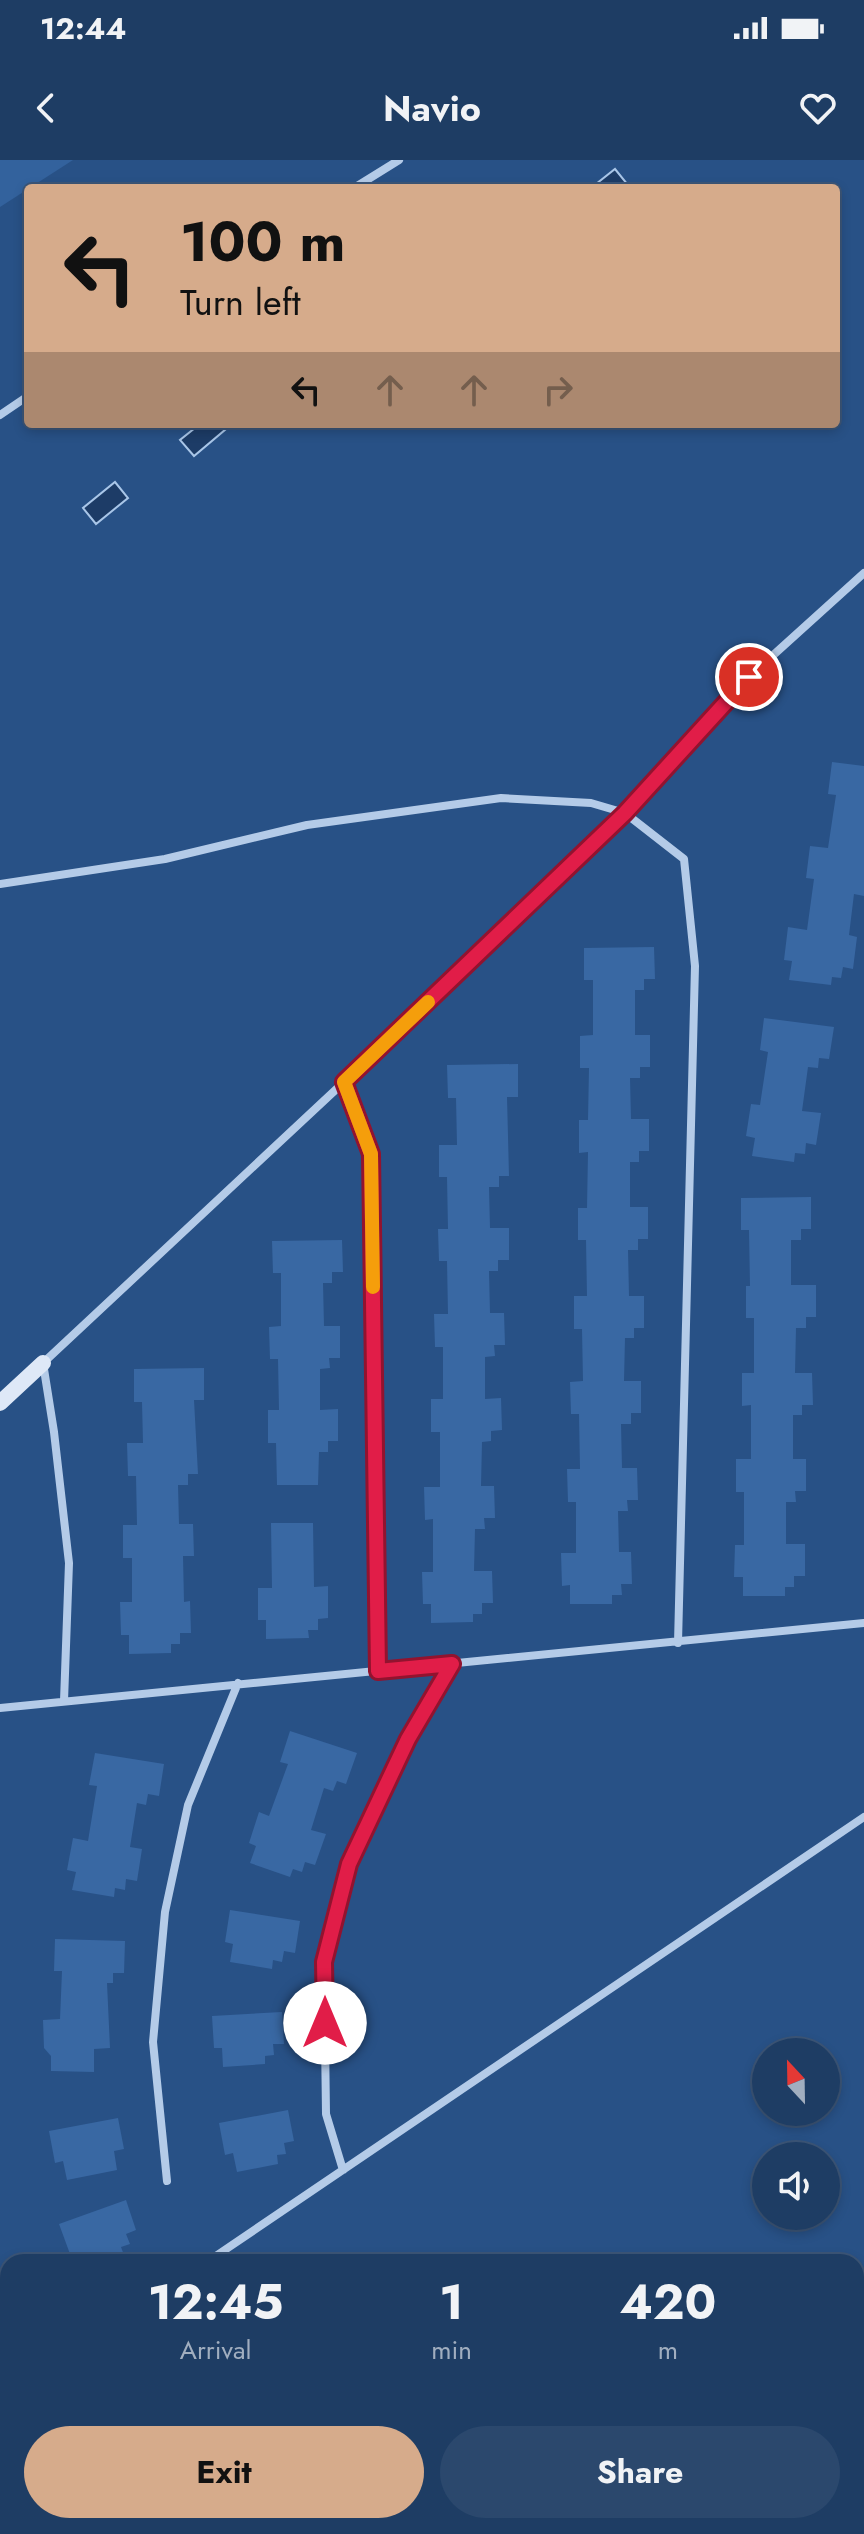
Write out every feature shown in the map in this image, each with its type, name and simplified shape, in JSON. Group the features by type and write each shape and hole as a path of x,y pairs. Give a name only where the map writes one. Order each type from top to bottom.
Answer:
{"street":[{"path":"360,184 399,160"},
{"path":"0,415 24,399"},
{"path":"0,1403 344,1082 625,813 749,677 864,573"},
{"path":"0,884 165,859 307,825 501,798 591,803 625,813 684,859 695,966 678,1643"},
{"path":"344,1082 371,1154 378,1671"},
{"path":"43,1363 69,1563 64,1701"},
{"path":"0,1708 864,1623"},
{"path":"343,2170 326,2114 324,1962 349,1864 408,1739 452,1664"},
{"path":"167,2181 153,2042 165,1912 188,1805 238,1683"},
{"path":"219,2254 864,1817"}],"shaded area":[{"path":"0,160 73,160 36,184 24,184 24,192 0,207"},
{"path":"615,169 627,184 596,184"},
{"path":"195,428 226,429 194,456 180,440"},
{"path":"115,482 128,498 96,524 83,508"}],"building":[{"path":"832,762 864,766 864,896 854,894 849,935 857,937 853,969 843,967 841,978 832,977 831,985 789,980 792,961 784,960 788,927 807,930 814,879 806,878 810,846 828,848 836,795 828,794"},
{"path":"654,947 655,979 644,979 644,990 635,990 635,1035 650,1035 650,1067 640,1067 640,1078 630,1078 631,1119 649,1119 649,1151 639,1151 639,1162 630,1162 630,1207 648,1207 648,1239 638,1239 638,1250 628,1250 629,1296 644,1296 644,1328 634,1328 634,1338 625,1338 624,1381 641,1381 641,1413 631,1413 631,1424 621,1424 622,1468 637,1468 638,1500 627,1500 628,1511 618,1511 619,1552 631,1552 632,1584 621,1584 622,1595 612,1595 612,1604 570,1604 570,1585 562,1586 561,1553 576,1553 576,1502 568,1502 567,1469 580,1469 579,1414 571,1414 570,1382 583,1381 582,1329 574,1329 574,1296 587,1296 586,1240 578,1240 578,1208 587,1208 588,1152 579,1153 579,1120 588,1120 589,1068 580,1068 580,1036 593,1035 593,980 584,980 584,948"},
{"path":"764,1018 834,1027 829,1059 819,1058 818,1068 808,1067 802,1111 821,1113 816,1145 806,1143 805,1154 795,1153 794,1162 752,1156 755,1138 746,1136 751,1104 760,1105 768,1052 760,1050"},
{"path":"518,1064 518,1097 507,1097 509,1176 499,1176 499,1187 489,1187 490,1228 509,1228 509,1260 498,1260 498,1271 489,1271 490,1313 504,1313 505,1345 494,1345 495,1356 485,1357 485,1399 501,1398 502,1430 491,1431 491,1441 482,1442 481,1486 494,1486 495,1518 484,1518 485,1529 475,1529 474,1571 492,1571 493,1603 482,1603 482,1614 473,1614 473,1622 431,1623 431,1604 423,1604 422,1572 433,1572 433,1519 425,1520 424,1487 440,1487 440,1432 431,1432 431,1399 443,1399 443,1347 435,1347 434,1314 448,1314 447,1261 439,1261 438,1229 448,1229 447,1177 439,1177 439,1145 457,1145 456,1098 448,1098 447,1065"},
{"path":"811,1197 811,1229 801,1229 801,1240 791,1240 791,1285 816,1285 816,1317 806,1317 806,1328 796,1328 795,1373 812,1373 813,1405 802,1405 802,1415 793,1415 793,1459 806,1459 806,1491 795,1491 796,1502 786,1502 786,1544 805,1544 805,1576 794,1576 794,1587 785,1587 785,1596 743,1596 743,1577 734,1577 735,1545 744,1545 744,1492 736,1492 736,1459 751,1459 751,1405 742,1406 742,1373 754,1373 754,1318 746,1318 746,1286 750,1286 749,1230 741,1230 741,1198"},
{"path":"342,1240 343,1272 332,1272 332,1283 323,1283 324,1326 340,1326 340,1358 329,1358 330,1368 320,1369 320,1410 338,1409 338,1441 328,1441 328,1452 319,1452 318,1485 277,1485 276,1443 268,1443 268,1410 279,1410 278,1359 270,1359 269,1327 281,1326 281,1273 273,1273 272,1241"},
{"path":"204,1368 204,1400 194,1400 198,1474 188,1474 188,1485 178,1485 179,1524 193,1524 194,1556 183,1556 184,1602 190,1601 191,1633 180,1633 180,1644 171,1644 171,1653 129,1654 129,1635 121,1635 120,1602 132,1602 132,1558 123,1558 123,1525 137,1525 136,1476 128,1476 127,1443 143,1443 142,1402 134,1402 134,1369"},
{"path":"271,1523 313,1523 314,1587 328,1586 328,1618 318,1619 318,1630 308,1630 309,1638 266,1639 266,1620 258,1620 258,1588 272,1588"},
{"path":"290,1731 357,1753 346,1784 337,1781 333,1791 324,1788 311,1830 326,1834 315,1865 305,1862 302,1872 293,1869 290,1877 250,1863 256,1846 249,1843 259,1812 269,1816 288,1764 280,1762"},
{"path":"95,1753 164,1764 159,1796 148,1794 146,1805 137,1803 130,1847 142,1849 137,1881 126,1879 125,1890 115,1888 114,1897 72,1890 76,1872 67,1870 73,1838 88,1841 97,1786 89,1785"},
{"path":"230,1910 300,1921 295,1953 284,1951 282,1962 273,1960 272,1969 230,1962 233,1944 225,1942"},
{"path":"55,1939 125,1941 124,1973 113,1973 113,1983 107,1983 110,2048 94,2049 94,2072 51,2071 51,2056 44,2048 43,2020 60,2019 62,1971 54,1971"},
{"path":"282,2012 284,2044 273,2044 274,2055 265,2056 265,2064 223,2067 222,2048 214,2048 212,2016"},
{"path":"288,2110 294,2141 284,2143 286,2154 277,2155 278,2164 237,2172 233,2153 225,2155 219,2123"},
{"path":"118,2118 124,2149 114,2151 117,2170 67,2180 63,2161 55,2163 49,2131"},
{"path":"126,2200 136,2230 126,2234 130,2244 121,2247 124,2254 70,2254 59,2224"}],"slow traffic":[{"path":"373,1287 371,1154 344,1082 428,1002"}],"route":[{"path":"325,2023 324,1962 349,1864 408,1739 452,1664 378,1671 371,1154 344,1082 625,813 749,677"}]}
